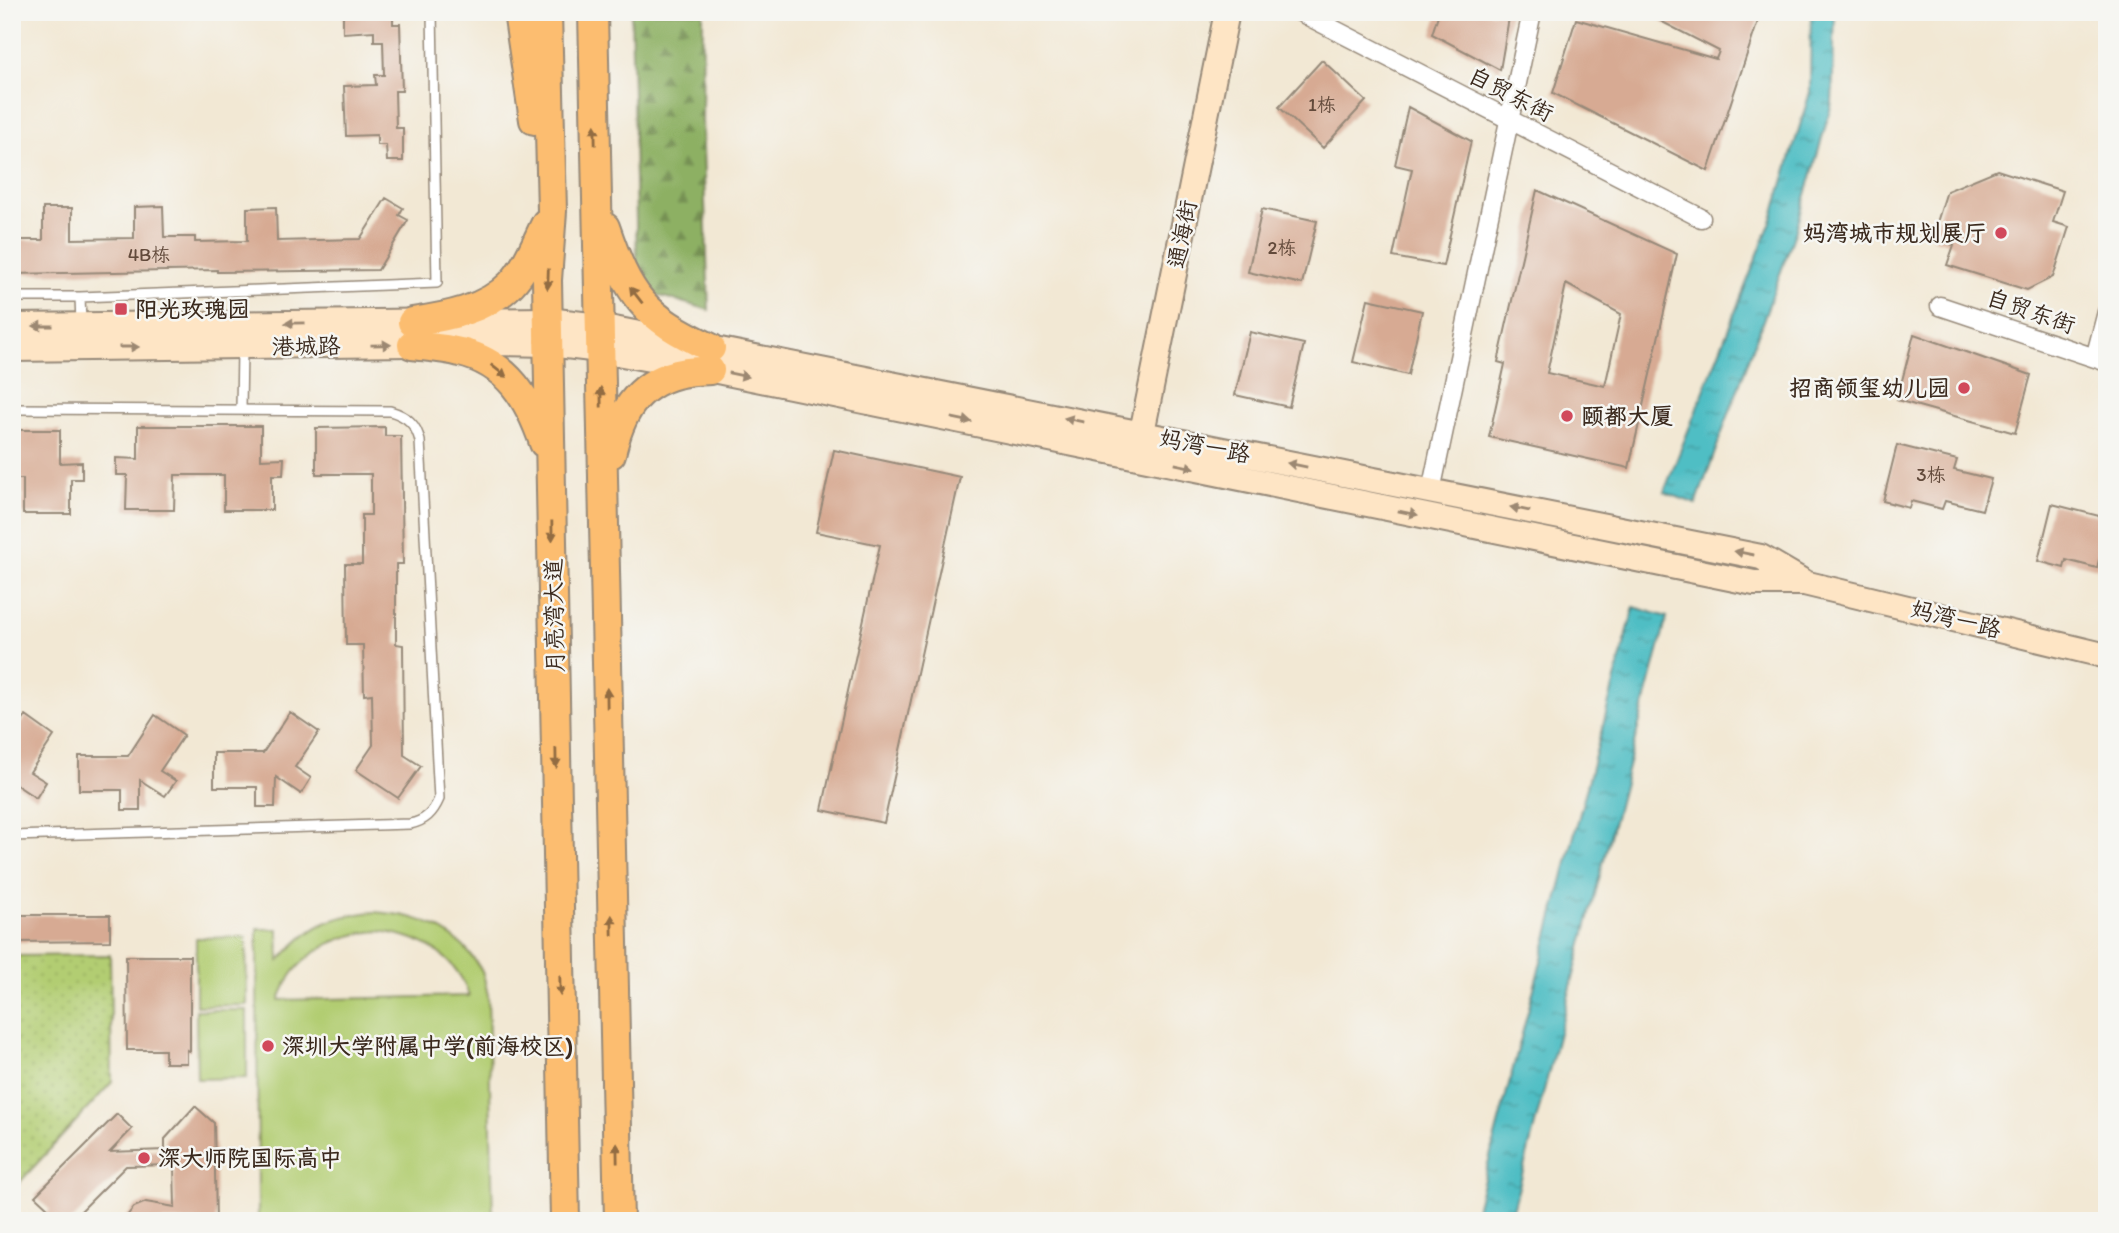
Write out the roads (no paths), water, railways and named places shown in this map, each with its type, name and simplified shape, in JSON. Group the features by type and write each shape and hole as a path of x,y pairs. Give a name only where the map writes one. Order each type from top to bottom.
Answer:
{"main road":[{"path":"412,333 445,317 469,310 493,298 511,284 525,265 552,198 539,152 518,12"},
{"name":"月亮湾大道","path":"547,12 552,198 547,281 565,1221"},
{"path":"593,12 618,1221"},
{"path":"596,188 614,254 636,296 711,359 653,382 633,401 621,418 603,488"},
{"path":"412,333 486,361 503,371 517,387 532,412 544,442 551,480"}],"street":[{"name":"通海街","path":"1140,445 1227,12"},
{"name":"自贸东街","path":"1300,12 1700,218"},
{"path":"1431,491 1532,12"},
{"name":"自贸东街","path":"1940,306 2101,360"},
{"path":"2101,360 2107,313"},
{"name":"港城路","path":"12,326 81,337"},
{"name":"港城路","path":"12,349 81,337 548,332 600,338"},
{"name":"妈湾一路","path":"600,338 1140,445 1755,583 1804,583 2107,656"},
{"name":"妈湾一路","path":"1140,445 1431,491 1761,557 1804,583"}],"lane":[{"path":"12,297 437,283 432,12"},
{"path":"80,296 81,337"},
{"path":"241,410 242,335"},
{"path":"12,409 390,411 404,415 418,432 420,441 439,799 426,818 410,824 12,836"}],"water":[{"path":"1811,12 1835,12 1832,103 1796,230 1696,504 1664,492 1773,216 1810,92"},
{"path":"1634,607 1667,617 1510,1221 1473,1221"}],"place":[{"name":"妈湾城市规划展厅","path":"2001,233"},
{"name":"阳光玫瑰园","path":"121,309"},
{"name":"招商领玺幼儿园","path":"1964,388"},
{"name":"颐都大厦","path":"1567,416"},
{"name":"深圳大学附属中学(前海校区)","path":"268,1046"},
{"name":"深大师院国际高中","path":"144,1158"}]}
